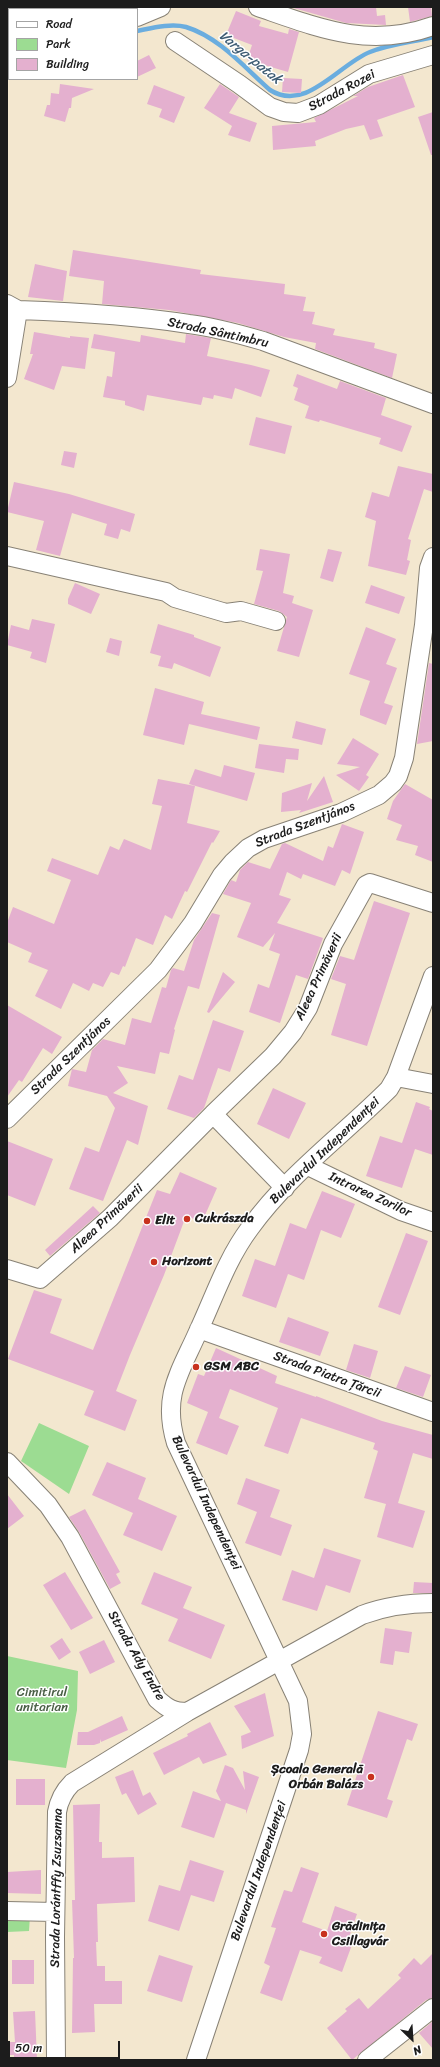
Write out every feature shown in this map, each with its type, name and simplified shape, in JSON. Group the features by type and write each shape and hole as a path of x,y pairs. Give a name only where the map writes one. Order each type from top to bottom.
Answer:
{"street":[{"path":"138,17 160,7"},
{"path":"258,7 342,34 387,36 406,34 433,26"},
{"name":"Strada Rozei","path":"175,41 239,84 270,107 284,112 298,112 320,105 369,74 433,55"},
{"name":"Strada Sântimbru","path":"7,378 12,307 134,317 190,324 227,332 263,341 433,404"},
{"path":"7,556 166,592 175,598 226,613 241,611 276,621"},
{"name":"Strada Szentjános","path":"7,1119 158,970 193,923 222,875 248,848 275,834 341,813 379,795 393,783 401,769 404,758 428,627 429,568 433,557"},
{"name":"Aleea Primăverii","path":"7,1269 40,1279 110,1218 273,1056 293,1032 308,1008 333,944 366,884 370,883 433,903"},
{"name":"Bulevardul Independenței","path":"196,2060 299,1750 302,1734 298,1701 280,1660 183,1461 172,1428 170,1409 174,1384 227,1264 250,1228 284,1188 389,1089 396,1077 433,976"},
{"path":"396,1077 433,1084"},
{"path":"213,1114 284,1188"},
{"name":"Intrarea Zorilor","path":"308,1166 401,1211 432,1220"},
{"name":"Strada Piatra Țărcii","path":"199,1329 433,1412"},
{"name":"Strada Ady Endre","path":"10,1472 48,1505 70,1537 157,1699 166,1708 175,1712 187,1712"},
{"path":"187,1712 362,1615 375,1610 406,1604 433,1604"},
{"name":"Strada Lorántffy Zsuzsanna","path":"56,2060 55,1912 57,1812 59,1800 64,1790 72,1783 187,1712"},
{"path":"7,1911 55,1912"},
{"path":"367,2060 433,2008"}],"green space":[{"path":"39,1423 89,1446 69,1494 21,1461"},
{"name":"Cimitirul unitarian","path":"7,1656 78,1671 77,1710 66,1768 7,1760"},
{"path":"7,1915 30,1916 29,1931 7,1932"}],"building":[{"path":"290,7 376,7 377,16 385,15 386,25 346,23"},
{"path":"408,7 431,7 432,16 410,22"},
{"path":"236,11 261,21 259,26 288,34 289,29 299,32 288,72 247,60 252,45 226,35"},
{"path":"149,55 156,68 138,77 138,60"},
{"path":"403,75 415,107 377,120 383,136 370,140 364,125 346,129 315,141 316,146 273,150 272,126 316,122 314,118 358,96 353,96 368,87"},
{"path":"283,78 302,79 301,93 282,92"},
{"path":"60,84 94,89 72,98 71,108 69,108 65,122 44,116 47,105 50,105 51,93 59,94"},
{"path":"220,84 239,97 229,113 257,123 250,142 228,135 232,126 204,108"},
{"path":"154,85 185,97 174,123 159,117 162,109 147,104"},
{"path":"433,112 433,155 431,155 418,117"},
{"path":"73,250 201,270 200,274 285,284 284,294 306,297 303,311 315,312 312,324 335,329 333,335 375,343 374,348 397,354 392,378 315,349 316,343 284,337 238,323 169,310 102,304 104,281 69,276"},
{"path":"35,264 67,271 63,301 28,297"},
{"path":"34,332 70,338 70,336 89,338 85,369 62,366 54,390 24,379 33,354 30,354"},
{"path":"94,334 140,342 141,335 185,343 186,334 211,338 207,356 270,370 261,397 235,388 232,399 214,395 213,399 203,397 201,405 147,395 144,411 125,405 125,401 103,397 107,376 112,377 115,352 91,348"},
{"path":"297,374 337,389 340,381 386,398 381,415 412,426 402,452 379,444 381,438 320,420 319,422 305,418 309,406 294,400 298,388 293,386"},
{"path":"256,417 292,426 285,454 249,445"},
{"path":"64,451 77,453 74,468 61,465"},
{"path":"398,466 433,474 433,492 424,489 408,539 411,540 407,560 410,561 406,575 368,566 376,521 365,517 372,492 389,497"},
{"path":"14,482 69,494 135,514 130,532 121,529 118,539 104,535 107,524 72,513 60,556 36,550 44,521 7,512"},
{"path":"260,549 290,554 283,593 294,596 292,603 313,610 299,657 277,651 287,617 279,611 254,604 263,571 256,570"},
{"path":"328,549 342,552 333,582 320,578"},
{"path":"75,583 100,594 91,614 68,604 68,599"},
{"path":"371,585 405,597 399,614 365,603"},
{"path":"32,619 55,624 46,663 30,658 32,652 7,645 11,625 29,630"},
{"path":"158,624 194,635 194,637 221,647 210,677 174,663 172,669 158,666 161,656 150,653"},
{"path":"366,627 396,639 386,664 397,668 384,703 393,706 386,725 360,715 360,710 370,681 349,674"},
{"path":"110,638 122,641 119,656 106,652"},
{"path":"429,663 433,664 433,741 417,744"},
{"path":"155,688 204,702 201,714 260,727 257,740 189,724 184,745 143,735"},
{"path":"296,721 326,729 322,745 292,738"},
{"path":"353,738 379,754 366,775 369,777 359,791 336,775 360,767 337,764"},
{"path":"259,744 299,749 298,760 286,759 284,773 255,768"},
{"path":"224,765 255,773 247,801 189,784 195,769 221,777"},
{"path":"324,776 333,802 299,813 301,810 281,812 282,793 312,783 307,801"},
{"path":"158,779 195,786 187,823 220,831 213,843 212,842 187,892 185,891 172,919 165,915 153,945 136,938 125,967 123,966 119,975 111,972 103,987 93,983 89,991 73,983 61,1009 35,996 48,970 28,962 32,953 7,942 7,923 13,907 54,924 71,880 47,871 52,858 98,875 110,846 119,850 124,839 151,850 162,806 152,804"},
{"path":"405,784 433,800 433,862 415,855 418,846 396,840 402,825 387,819 393,801"},
{"path":"342,824 364,832 350,874 342,870 335,886 303,874 301,879 287,872 279,895 291,899 277,923 323,938 308,979 296,975 280,1023 249,1012 258,984 269,988 280,954 269,950 275,933 263,947 237,937 251,903 223,894 231,880 236,882 240,870 248,862 270,869 282,844 285,843 323,861 328,846 333,848"},
{"path":"374,901 410,913 367,1046 331,1035 346,984 331,979 340,956 354,960"},
{"path":"212,913 220,915 199,989 188,986 174,1029 169,1054 160,1052 155,1074 117,1066 128,1083 113,1093 148,1106 138,1145 127,1140 103,1201 69,1189 85,1147 99,1152 115,1108 107,1096 68,1086 72,1069 86,1072 92,1050 103,1039 125,1045 132,1018 151,1023 162,987 166,988 171,970 173,968 184,971 194,940"},
{"path":"223,972 235,982 209,1013 207,1012"},
{"path":"7,1005 62,1037 52,1054 43,1048 22,1082 19,1080 7,1097"},
{"path":"213,1020 244,1031 230,1072 218,1068 204,1108 194,1118 167,1109 179,1075 193,1080"},
{"path":"273,1088 306,1103 289,1139 257,1124"},
{"path":"416,1102 430,1107 429,1109 433,1111 433,1155 415,1149 402,1188 366,1176 380,1136 402,1143"},
{"path":"7,1141 53,1159 35,1206 7,1195"},
{"path":"180,1172 217,1188 202,1222 186,1216 164,1275 116,1391 137,1400 125,1431 84,1415 94,1391 8,1359 34,1290 62,1299 50,1333 93,1350 157,1190 170,1194"},
{"path":"322,1191 355,1204 341,1238 321,1230 304,1280 288,1274 276,1308 242,1296 255,1259 275,1266 290,1223 306,1229"},
{"path":"93,1206 100,1213 50,1256 45,1250"},
{"path":"406,1233 428,1241 400,1315 378,1307"},
{"path":"288,1317 329,1332 320,1356 279,1342"},
{"path":"354,1344 378,1351 370,1378 346,1370"},
{"path":"216,1348 277,1376 275,1383 316,1396 382,1421 433,1435 433,1459 413,1453 398,1503 425,1511 413,1548 377,1537 386,1504 364,1498 378,1451 373,1449 375,1443 301,1418 288,1454 264,1446 278,1408 230,1389 219,1418 239,1426 227,1455 196,1443 208,1412 187,1403 198,1374 204,1376"},
{"path":"405,1366 431,1375 423,1397 396,1388"},
{"path":"107,1462 146,1478 138,1499 177,1516 162,1551 123,1535 133,1513 92,1495"},
{"path":"246,1478 280,1490 270,1517 292,1525 281,1556 245,1543 257,1512 237,1504"},
{"path":"7,1494 24,1516 7,1529"},
{"path":"85,1509 120,1572 116,1574 121,1583 110,1589 79,1532 69,1517"},
{"path":"324,1548 361,1560 350,1593 326,1585 317,1611 282,1600 292,1570 314,1578"},
{"path":"65,1572 93,1618 71,1630 43,1585"},
{"path":"154,1572 192,1587 183,1608 225,1625 211,1659 168,1641 178,1619 141,1604"},
{"path":"414,1582 433,1583 433,1593 413,1593"},
{"path":"385,1628 412,1632 409,1653 395,1651 393,1665 380,1663"},
{"path":"62,1638 71,1652 59,1660 50,1646"},
{"path":"104,1640 115,1662 90,1674 79,1652"},
{"path":"265,1693 274,1736 242,1749 241,1736 251,1732 234,1706"},
{"path":"378,1711 418,1724 412,1741 407,1739 387,1799 393,1801 387,1818 347,1805"},
{"path":"122,1716 128,1730 101,1742 100,1739 100,1743 94,1745 77,1745 78,1732 88,1732"},
{"path":"210,1722 227,1755 203,1764 199,1757 164,1775 153,1753 188,1736 187,1734"},
{"path":"225,1765 233,1768 245,1790 243,1771 259,1777 246,1814 246,1810 226,1803 214,1838 181,1827 193,1791 221,1801 216,1791"},
{"path":"133,1770 143,1796 150,1792 157,1804 138,1815 126,1793 122,1795 115,1777"},
{"path":"16,1779 45,1779 45,1805 16,1805"},
{"path":"100,1804 99,1842 102,1842 102,1858 134,1857 135,1902 97,1904 97,1966 105,1966 105,1981 122,1981 122,2004 94,2004 95,2032 72,2033 74,1958 72,1900 75,1900 73,1805"},
{"path":"190,1860 224,1871 214,1902 191,1895 179,1931 148,1921 159,1885 180,1891"},
{"path":"301,1867 319,1873 302,1922 327,1931 335,1906 357,1914 348,1940 353,1942 342,1972 319,1963 322,1957 300,1950 282,2001 260,1993 270,1966 264,1963 276,1928 271,1927 284,1890 292,1892"},
{"path":"41,1870 41,1894 7,1893 7,1872"},
{"path":"433,1953 433,1998 426,2000 352,2060 327,2028 347,2011 345,2009 359,1998 368,2009 401,1978 398,1975 414,1958 421,1965"},
{"path":"159,1955 193,1966 182,2002 147,1991"},
{"path":"12,1960 34,1960 34,1984 12,1984"},
{"path":"35,2011 37,2060 14,2060 14,2055 7,2055 7,2042 15,2042 13,2012"},
{"path":"433,2021 433,2049 419,2033"}],"waterway":[{"name":"Varga-patak","path":"138,31 162,26 180,26 198,32 210,38 231,54 270,90 283,95 296,95 309,91 322,84 358,58 370,52 393,45 433,37"}],"place":[{"name":"Cukrászda","path":"187,1219"},
{"name":"Elit","path":"147,1221"},
{"name":"Horizont","path":"154,1262"},
{"name":"GSM ABC","path":"196,1367"},
{"name":"Școala Generală Orbán Balázs","path":"371,1777"},
{"name":"Grădinița Csillagvár","path":"324,1934"}]}
